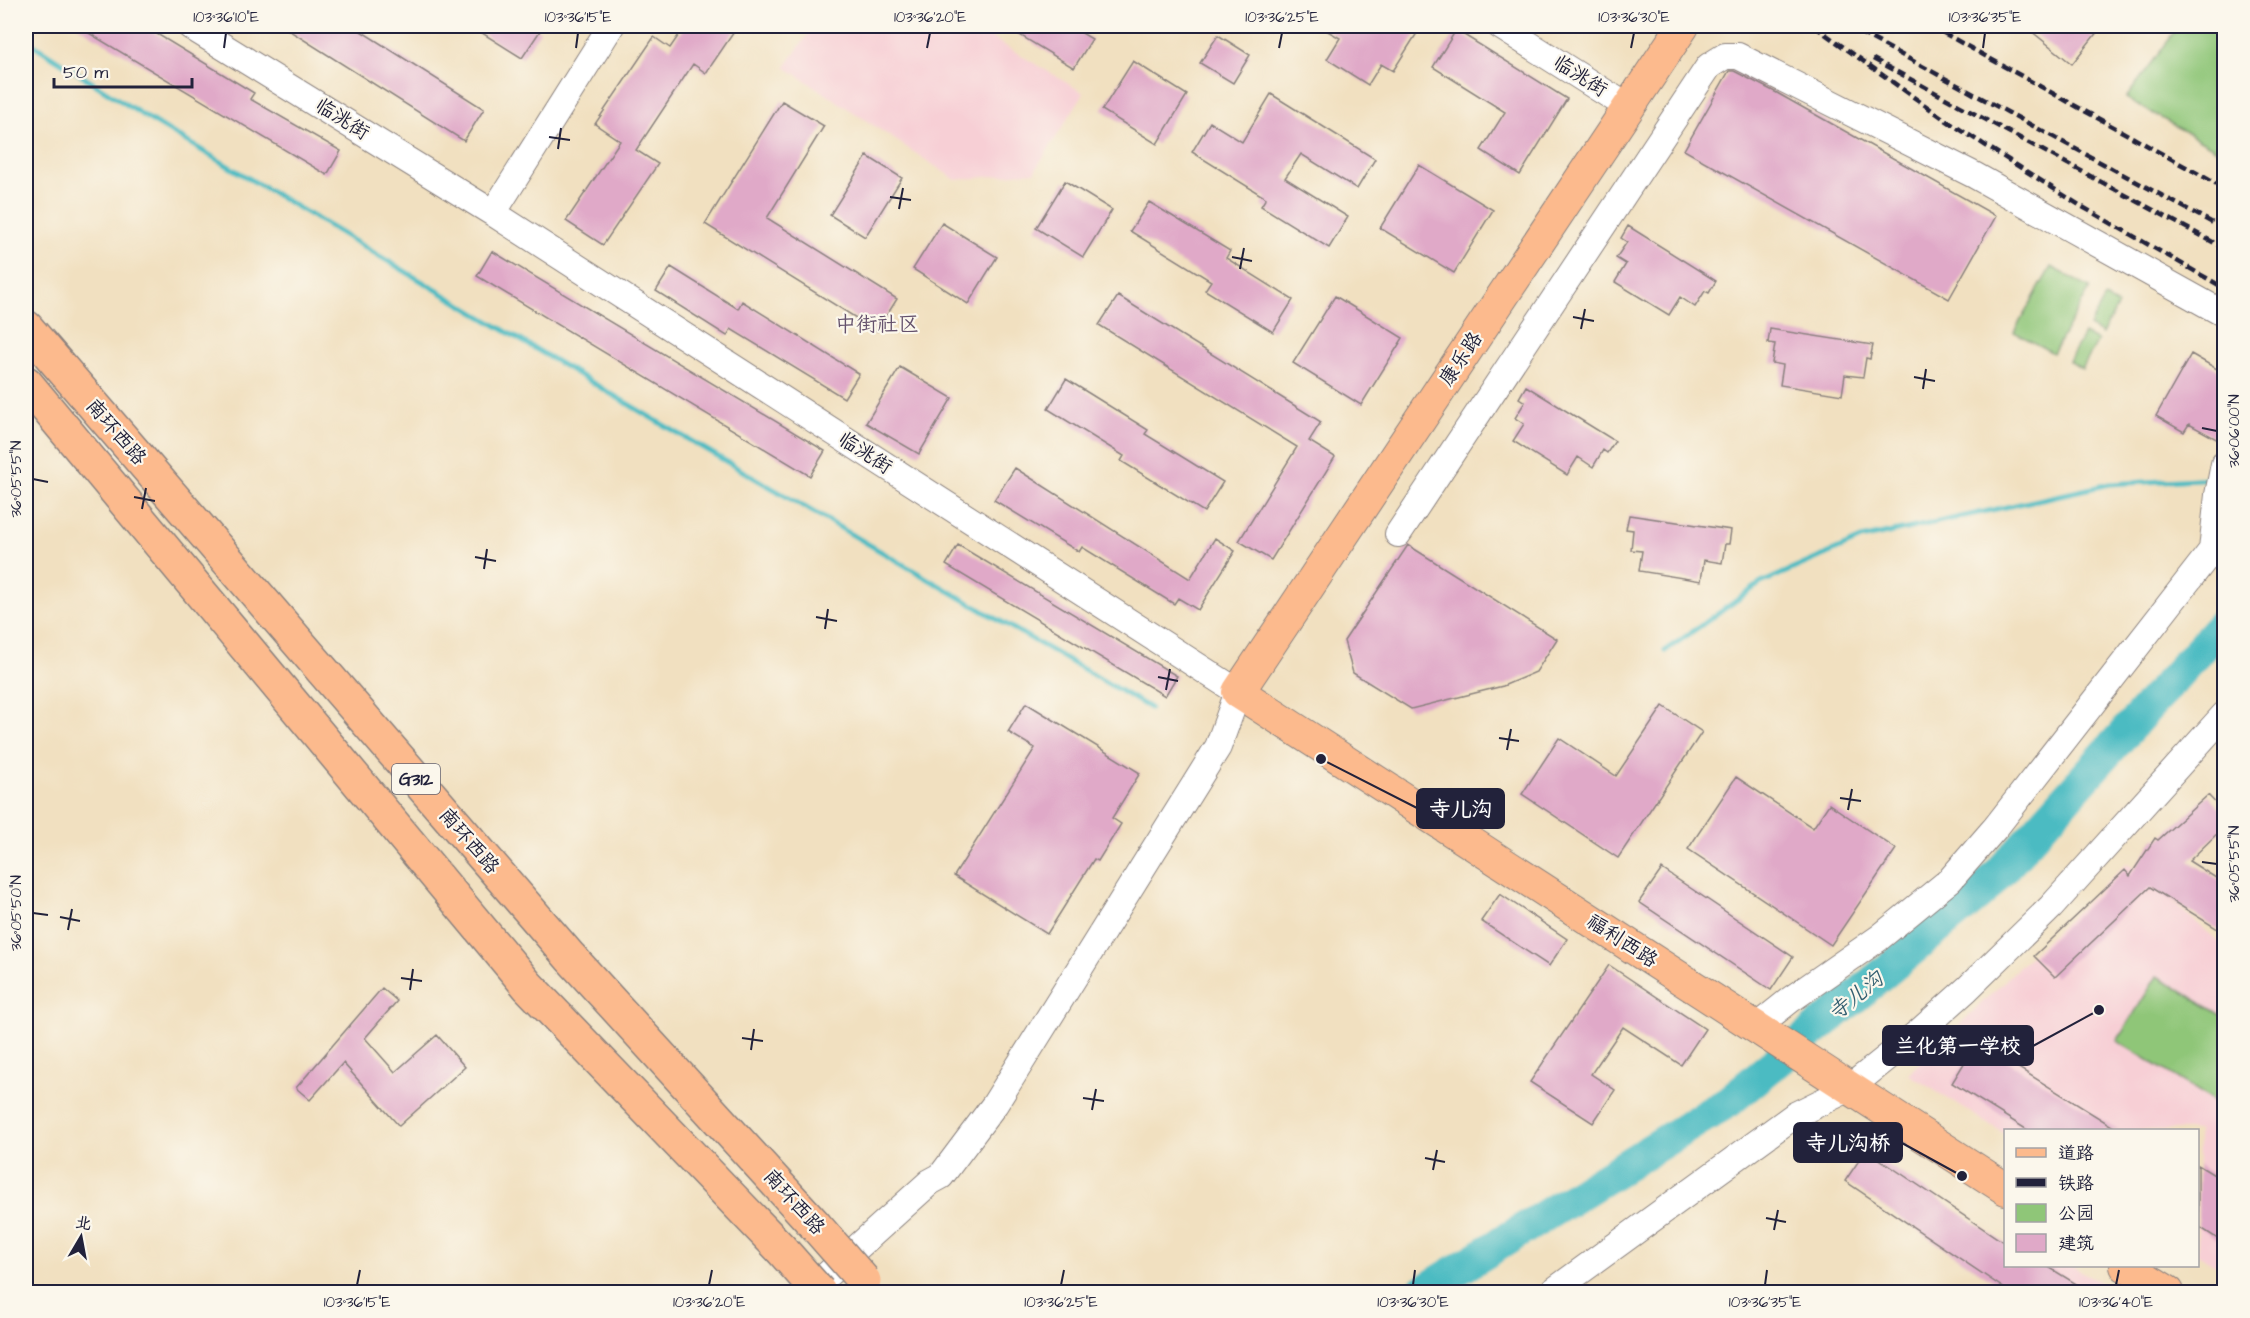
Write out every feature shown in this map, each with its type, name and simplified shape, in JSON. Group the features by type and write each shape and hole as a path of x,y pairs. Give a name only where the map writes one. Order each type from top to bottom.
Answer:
{"highway":[{"name":"南环西路","path":"26,327 570,957 814,1224 868,1287"},
{"name":"南环西路","path":"27,385 528,986 781,1249 819,1293"}],"main road":[{"name":"康乐路","path":"1238,692 1683,26"},
{"path":"27,385 57,363"},
{"name":"福利西路","path":"1238,692 1760,1032 2004,1188"},
{"path":"2128,1267 2168,1293"}],"street":[{"name":"临洮街","path":"190,26 493,213 1238,692"},
{"path":"493,213 611,26"},
{"name":"临洮街","path":"1500,26 1628,107"},
{"path":"1398,534 1709,66 1725,56 1738,56 1974,175 2224,314"},
{"path":"1760,1032 1790,1000 1879,938 1950,880 2003,818 2212,550 2224,465"},
{"path":"808,1293 930,1182 941,1176 995,1104 1218,747 1238,692"},
{"path":"1552,1293 1795,1115 1842,1085 1959,997 2043,915 2224,715"}],"shaded area":[{"path":"814,26 972,26 1084,93 1034,172 956,180 785,67"},
{"path":"2127,863 2224,946 2224,1271 2199,1255 2199,1129 2004,1129 2004,1133 1908,1074"},
{"path":"2036,1267 2074,1267 2116,1292 2020,1292"}],"green space":[{"path":"2179,26 2224,26 2224,154 2126,98"},
{"path":"2051,267 2090,288 2053,353 2014,332"},
{"path":"2105,298 2118,305 2102,334 2089,326"},
{"path":"2084,334 2098,341 2082,369 2069,361"},
{"path":"2157,976 2224,1017 2224,1107 2117,1041"}],"building":[{"path":"77,26 144,26 254,93 250,99 341,151 327,175"},
{"path":"282,26 353,26 484,109 464,141"},
{"path":"471,26 530,26 540,31 522,58"},
{"path":"685,26 738,26 706,73 693,64 636,150 658,164 603,245 566,221 620,141 595,124 654,37 670,48"},
{"path":"1005,26 1070,26 1092,39 1074,68"},
{"path":"1319,26 1411,26 1419,30 1393,71 1381,64 1368,85 1327,59 1340,38"},
{"path":"2025,26 2102,26 2072,64"},
{"path":"1456,30 1567,99 1520,175 1481,150 1505,112 1433,67"},
{"path":"1218,35 1250,55 1233,83 1200,63"},
{"path":"1133,61 1187,95 1157,144 1102,110"},
{"path":"1729,71 1734,71 1777,93 1996,216 1949,299 1684,150"},
{"path":"1271,94 1375,159 1357,189 1301,154 1285,178 1348,217 1329,248 1261,206 1266,198 1192,152 1210,122 1242,142"},
{"path":"782,101 824,126 767,218 897,299 877,331 705,224"},
{"path":"867,156 902,178 865,237 830,215"},
{"path":"1419,165 1493,210 1454,273 1380,228"},
{"path":"1065,181 1112,210 1083,257 1036,228"},
{"path":"1149,202 1230,251 1226,258 1293,300 1273,332 1205,290 1211,281 1130,231"},
{"path":"942,223 997,257 968,304 913,269"},
{"path":"1628,226 1716,281 1709,293 1705,291 1695,307 1680,297 1669,315 1615,282 1626,264 1616,258 1627,242 1621,238"},
{"path":"492,251 825,451 810,476 477,276"},
{"path":"671,267 738,309 742,301 859,374 844,398 731,329 727,336 656,291"},
{"path":"1118,296 1321,422 1309,441 1335,457 1271,560 1239,541 1297,447 1099,325"},
{"path":"1335,296 1403,338 1361,405 1293,363"},
{"path":"1770,329 1873,345 1870,359 1866,358 1863,377 1845,375 1842,395 1780,385 1783,365 1772,363 1775,344 1768,343"},
{"path":"2191,354 2224,373 2224,432 2220,441 2189,424 2184,432 2156,416"},
{"path":"900,367 952,398 919,454 866,423"},
{"path":"1066,379 1148,430 1145,434 1223,482 1204,512 1121,461 1124,456 1048,409"},
{"path":"1526,386 1615,441 1607,453 1603,450 1593,467 1578,457 1567,475 1513,441 1524,424 1515,418 1525,402 1519,398"},
{"path":"1015,468 1190,579 1215,538 1235,551 1198,610 1178,598 1174,604 1082,547 1079,552 994,500"},
{"path":"1629,515 1731,530 1729,544 1725,544 1722,563 1704,560 1701,581 1639,571 1642,551 1631,550 1633,530 1626,529"},
{"path":"958,545 1177,676 1165,696 946,565"},
{"path":"1408,545 1557,639 1536,672 1503,686 1411,709 1353,673 1344,641"},
{"path":"1026,703 1140,773 1112,818 1121,824 1098,861 1094,859 1047,934 954,876 1035,748 1008,732"},
{"path":"1663,706 1702,732 1618,858 1522,794 1559,738 1616,776"},
{"path":"1736,777 1813,828 1829,804 1896,849 1831,945 1688,849"},
{"path":"2208,795 2224,812 2224,827 2189,861 2224,883 2224,933 2150,887 2055,977 2034,956 2125,870 2130,876 2155,838 2158,840"},
{"path":"1662,869 1793,957 1771,990 1639,902"},
{"path":"1500,894 1567,939 1549,966 1481,921"},
{"path":"1609,965 1705,1029 1681,1065 1623,1027 1591,1074 1615,1090 1593,1123 1530,1082"},
{"path":"382,988 397,1001 365,1038 395,1072 437,1035 465,1067 399,1126 343,1063 310,1100 296,1088"},
{"path":"1977,1042 2117,1129 2026,1129 1952,1083"},
{"path":"1866,1150 2004,1243 2004,1267 2049,1267 2091,1293 2011,1293 1845,1181"},
{"path":"2199,1166 2224,1181 2224,1243 2199,1227"}],"waterway":[{"path":"26,40 149,119 655,420 1150,708"},
{"path":"1665,651 1761,583 1861,539 2110,484 2215,478"},
{"name":"寺儿沟","path":"1422,1292 1729,1101 1983,891 2224,622"}],"railway":[{"path":"1814,26 1950,123 2081,206 2224,288"},
{"path":"1848,26 2224,229"},
{"path":"1931,26 2224,188"},
{"path":"1873,59 2224,248"}],"place":[{"name":"寺儿沟","path":"1321,759"},
{"name":"兰化第一学校","path":"2099,1010"},
{"name":"寺儿沟桥","path":"1962,1176"}],"district":[{"name":"中街社区","path":"877,324"}]}
